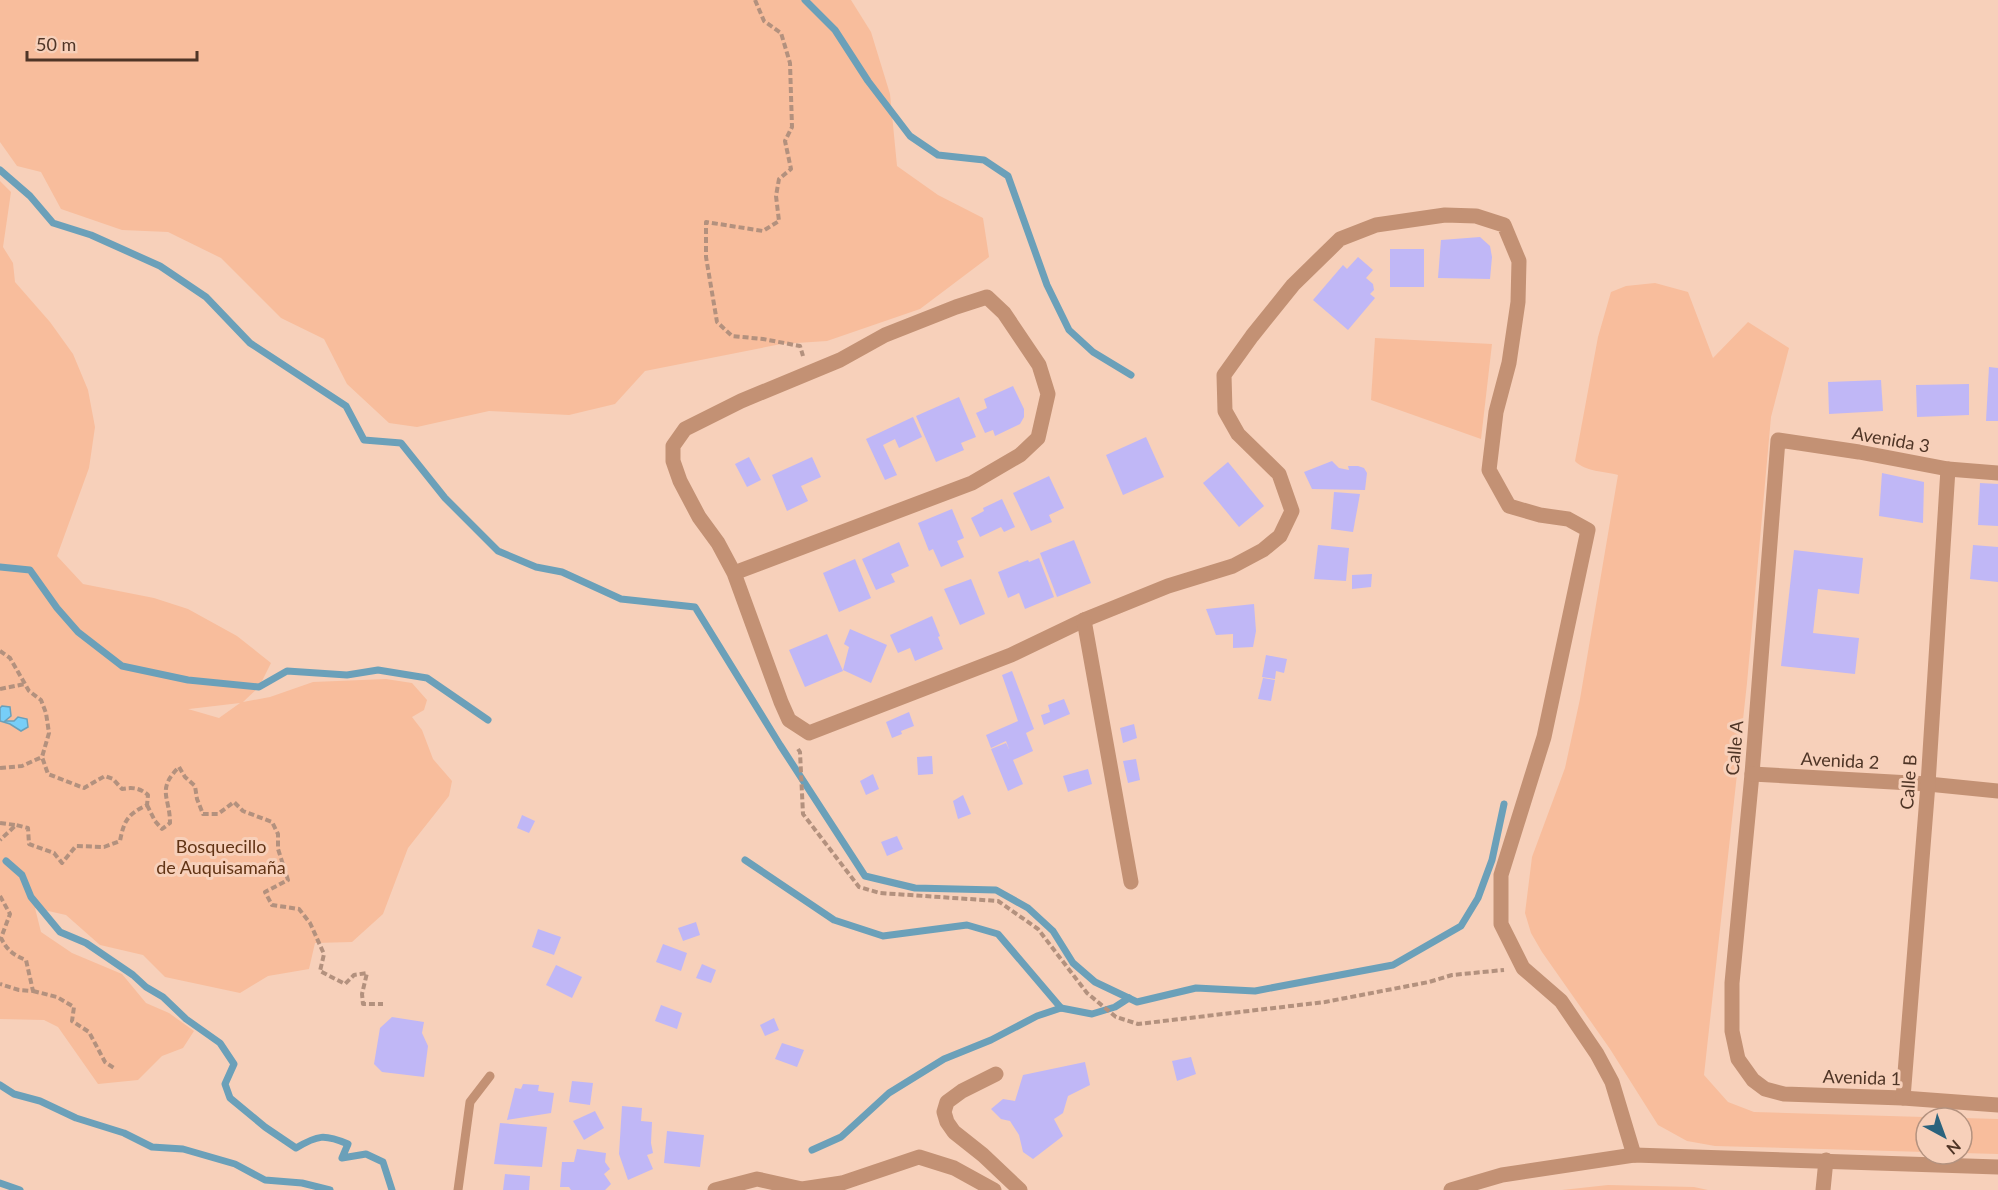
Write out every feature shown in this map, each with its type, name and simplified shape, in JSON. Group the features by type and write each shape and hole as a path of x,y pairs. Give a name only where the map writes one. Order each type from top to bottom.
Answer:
{"street":[{"path":"735,573 972,483 1020,455 1038,438 1048,394 1039,364 1004,313 987,297 885,335 840,360 741,401 685,429 673,446 673,461 680,481 699,517 735,573 789,720 809,733 1011,655 1084,620 1168,586 1233,566 1263,550 1280,536 1292,511 1280,474 1238,434 1225,411 1224,375 1252,336 1300,277 1340,239 1376,225 1445,215 1476,216 1504,225 1519,261 1518,302 1509,363 1496,412 1489,470 1509,506 1540,515 1568,519 1588,530 1544,737 1501,875 1501,924 1523,968 1561,1001 1597,1054 1612,1082 1634,1155"},
{"name":"Avenida 3","path":"1778,440 1948,469 1998,473"},
{"name":"Calle A","path":"1738,1059 1732,1031 1732,983 1752,774 1778,440"},
{"name":"Calle B","path":"1903,1098 1928,784 1948,469"},
{"path":"1084,620 1131,882"},
{"name":"Avenida 2","path":"1752,774 1928,784 1998,791"},
{"name":"Avenida 1","path":"1738,1059 1753,1080 1765,1089 1784,1094 1903,1098 1998,1105"},
{"path":"996,1074 947,1101 944,1112 954,1132 983,1155 1020,1190"},
{"path":"1450,1190 1502,1175 1634,1155 1998,1167"},
{"path":"715,1190 757,1179 802,1189 842,1183 919,1156 954,1168 994,1190"},
{"path":"1823,1190 1826,1160"}],"lane":[{"path":"458,1190 470,1102 490,1076"}],"path":[{"path":"755,0 764,21 781,33 790,63 792,127 785,141 791,169 779,179 776,196 779,221 763,231 706,222 706,257 717,322 732,336 800,346 803,355 799,363"},
{"path":"0,651 10,658 29,691 41,700 49,733 42,757 48,774 84,788 105,776 122,789 141,790 148,795 147,804 155,821 162,829 170,823 170,814 165,800 169,778 179,767 185,777 195,786 197,800 203,814 218,814 234,802 243,811 272,822 278,834 278,849 288,880 265,892 272,905 299,909 310,923 324,954 320,971 345,984 354,975 367,973 362,994 363,1004 383,1004"},
{"path":"0,689 25,684"},
{"path":"795,745 800,752 803,814 859,887 880,893 998,901 1038,929 1087,993 1116,1017 1138,1024 1325,1002 1429,982 1452,975 1523,968"},
{"path":"0,768 22,765 42,757"},
{"path":"0,823 27,828 29,844 54,853 62,863 76,846 104,847 120,841 131,812 147,804"},
{"path":"0,840 16,825"},
{"path":"0,896 10,914 1,938 14,956 26,960 33,991"},
{"path":"0,984 57,997 74,1007 72,1021 89,1032 105,1062 114,1068"}],"green space":[{"path":"0,0 851,0 871,32 890,94 897,166 938,195 983,218 989,257 920,309 827,341 781,344 645,371 615,404 569,415 489,411 417,427 389,423 347,384 324,339 281,318 221,258 168,232 122,230 61,209 41,172 17,166 0,142"},
{"name":"Bosquecillo de Auquisamaña","path":"0,181 11,192 3,247 13,263 15,282 50,322 73,354 88,390 95,427 89,468 57,556 83,584 154,598 188,609 237,636 271,663 259,687 243,702 270,697 313,682 386,679 412,683 427,700 424,710 412,717 422,730 433,759 452,781 449,796 408,848 383,914 352,942 315,943 309,969 268,976 240,993 165,977 143,955 100,945 66,915 35,908 41,932 72,953 122,974 146,1003 169,1013 194,1031 183,1048 162,1056 138,1080 98,1084 58,1027 44,1020 0,1019","holes":["240,703 219,718 188,709"]},
{"path":"1655,283 1688,292 1713,358 1748,322 1789,348 1771,417 1747,683 1704,1075 1728,1102 1754,1112 1914,1117 1914,1152 1715,1146 1687,1141 1658,1125 1610,1049 1531,933 1525,913 1532,857 1565,768 1580,699 1618,475 1590,469 1575,461 1598,337 1611,292 1626,286"},
{"path":"1375,338 1492,344 1481,439 1371,400"},
{"path":"1974,1118 1998,1119 1998,1154 1974,1153"},
{"path":"1608,1185 1694,1187 1708,1190 1562,1190"}],"water":[{"path":"2,706 10,707 11,716 5,721 14,721 18,717 27,719 28,727 21,731 0,721"}],"building":[{"path":"1480,237 1490,246 1492,257 1490,279 1438,278 1441,240"},
{"path":"1390,249 1424,249 1424,287 1390,287"},
{"path":"1358,257 1373,270 1366,278 1373,284 1374,290 1370,294 1375,298 1348,330 1313,300 1343,265 1347,269"},
{"path":"1989,367 1998,368 1998,421 1986,421"},
{"path":"1881,380 1883,411 1829,414 1828,382"},
{"path":"1969,384 1969,415 1917,417 1916,385"},
{"path":"1013,386 1024,409 1024,417 1020,424 995,436 993,430 985,433 976,413 987,408 984,399"},
{"path":"959,397 976,437 961,443 964,450 936,462 916,416"},
{"path":"913,417 922,437 899,448 895,439 883,445 897,475 885,480 866,439"},
{"path":"1146,437 1164,477 1123,495 1106,455"},
{"path":"749,457 761,480 747,487 735,464"},
{"path":"812,457 821,477 801,486 808,501 787,511 772,475"},
{"path":"1332,461 1339,468 1349,470 1348,466 1358,466 1364,468 1367,473 1365,490 1312,489 1304,472"},
{"path":"1228,462 1264,506 1239,527 1203,483"},
{"path":"1882,473 1924,482 1923,523 1879,516"},
{"path":"1049,476 1064,508 1049,515 1052,522 1031,531 1013,493"},
{"path":"1980,483 1998,484 1998,526 1978,525"},
{"path":"1334,492 1360,494 1353,532 1331,529"},
{"path":"1002,499 1015,527 1004,532 1001,527 980,537 971,518 984,511 983,508"},
{"path":"952,509 964,538 957,541 964,557 941,567 933,549 929,551 918,523"},
{"path":"1074,540 1091,583 1057,597 1040,553"},
{"path":"899,542 909,566 891,574 895,582 876,590 862,559"},
{"path":"1318,545 1349,548 1346,581 1314,579"},
{"path":"1973,545 1998,547 1998,582 1970,579"},
{"path":"1794,550 1863,558 1859,594 1818,589 1813,633 1859,638 1855,674 1781,666"},
{"path":"1039,558 1054,597 1025,609 1019,593 1008,598 998,572"},
{"path":"855,559 871,598 839,612 823,573"},
{"path":"1372,574 1371,587 1352,589 1352,575"},
{"path":"971,579 985,614 960,625 944,589"},
{"path":"1254,604 1256,631 1253,647 1233,648 1233,634 1216,635 1206,609"},
{"path":"932,616 943,649 915,661 910,648 898,653 890,635"},
{"path":"850,629 887,645 871,683 843,670 849,647 844,644"},
{"path":"827,634 843,671 805,687 789,650"},
{"path":"1266,655 1287,659 1284,673 1276,671 1275,679 1262,677"},
{"path":"1012,671 1034,729 1026,733 1033,751 1013,760 1023,784 1008,791 991,749 1006,743 1009,749 1006,741 991,748 986,735 1018,721 1002,675"},
{"path":"1263,678 1275,680 1271,701 1258,699"},
{"path":"1064,699 1070,714 1044,725 1041,715 1050,712 1048,705"},
{"path":"909,712 914,726 901,731 902,734 892,738 886,722"},
{"path":"1134,724 1137,738 1123,743 1120,728"},
{"path":"932,756 933,774 918,775 917,757"},
{"path":"1136,759 1140,780 1128,783 1123,761"},
{"path":"1088,769 1092,784 1068,792 1063,776"},
{"path":"873,774 879,789 866,795 860,781"},
{"path":"963,795 971,814 958,819 953,801"},
{"path":"522,815 535,821 529,833 517,828"},
{"path":"897,836 903,849 887,856 881,842"},
{"path":"696,922 700,935 683,941 678,928"},
{"path":"538,929 561,937 554,955 532,947"},
{"path":"663,944 687,953 681,971 656,962"},
{"path":"702,964 716,970 711,983 696,978"},
{"path":"556,965 582,977 572,998 546,985"},
{"path":"661,1005 682,1013 677,1029 655,1021"},
{"path":"392,1017 424,1022 422,1033 428,1046 424,1077 382,1072 374,1064 380,1028"},
{"path":"774,1018 779,1030 765,1036 760,1025"},
{"path":"782,1043 804,1050 797,1067 775,1059"},
{"path":"1191,1057 1196,1074 1177,1081 1172,1061"},
{"path":"1085,1062 1090,1085 1068,1096 1063,1113 1054,1119 1063,1136 1033,1159 1023,1152 1019,1135 1010,1121 1001,1119 991,1109 1003,1099 1015,1101 1023,1075"},
{"path":"572,1081 593,1083 590,1105 569,1102"},
{"path":"523,1084 539,1085 538,1091 554,1093 551,1113 507,1120 515,1088 521,1089"},
{"path":"622,1106 642,1108 641,1121 652,1122 653,1153 647,1155 653,1169 628,1180 619,1154"},
{"path":"595,1111 604,1128 584,1140 573,1121"},
{"path":"500,1123 547,1127 542,1167 494,1164"},
{"path":"667,1131 704,1135 700,1167 664,1163"},
{"path":"577,1149 606,1153 605,1162 610,1169 604,1174 611,1184 605,1190 571,1190 569,1187 560,1187 562,1162 574,1162"},
{"path":"505,1174 530,1176 529,1190 503,1190"}],"waterway":[{"path":"805,0 835,30 868,81 910,136 938,155 984,160 1008,176 1047,285 1069,330 1093,352 1131,375"},
{"path":"0,170 30,196 53,223 91,235 160,266 206,297 250,343 346,406 364,440 401,443 445,498 498,551 536,567 562,572 621,599 695,607 780,745 865,876 915,888 996,890 1028,908 1053,931 1073,963 1095,982 1137,1002 1196,988 1255,991 1393,965 1461,926 1478,898 1492,860 1504,804"},
{"path":"0,567 30,570 57,608 78,632 122,666 188,680 259,687 287,671 347,675 378,670 427,678 488,720"},
{"path":"745,860 834,920 883,936 967,925 998,934 1061,1008"},
{"path":"6,861 22,875 31,897 60,932 86,943 133,975 146,987 163,997 186,1019 220,1043 234,1064 225,1084 230,1098 265,1127 296,1148 310,1140 327,1137 348,1144 342,1158 366,1154 383,1162 392,1190"},
{"path":"812,1150 841,1137 889,1093 944,1059 991,1040 1037,1016 1061,1008 1092,1014 1115,1007 1129,998"},
{"path":"0,1085 14,1094 40,1101 76,1118 124,1133 152,1147 183,1149 235,1164 265,1180 302,1183 330,1190"},
{"path":"0,1183 20,1190"}]}
